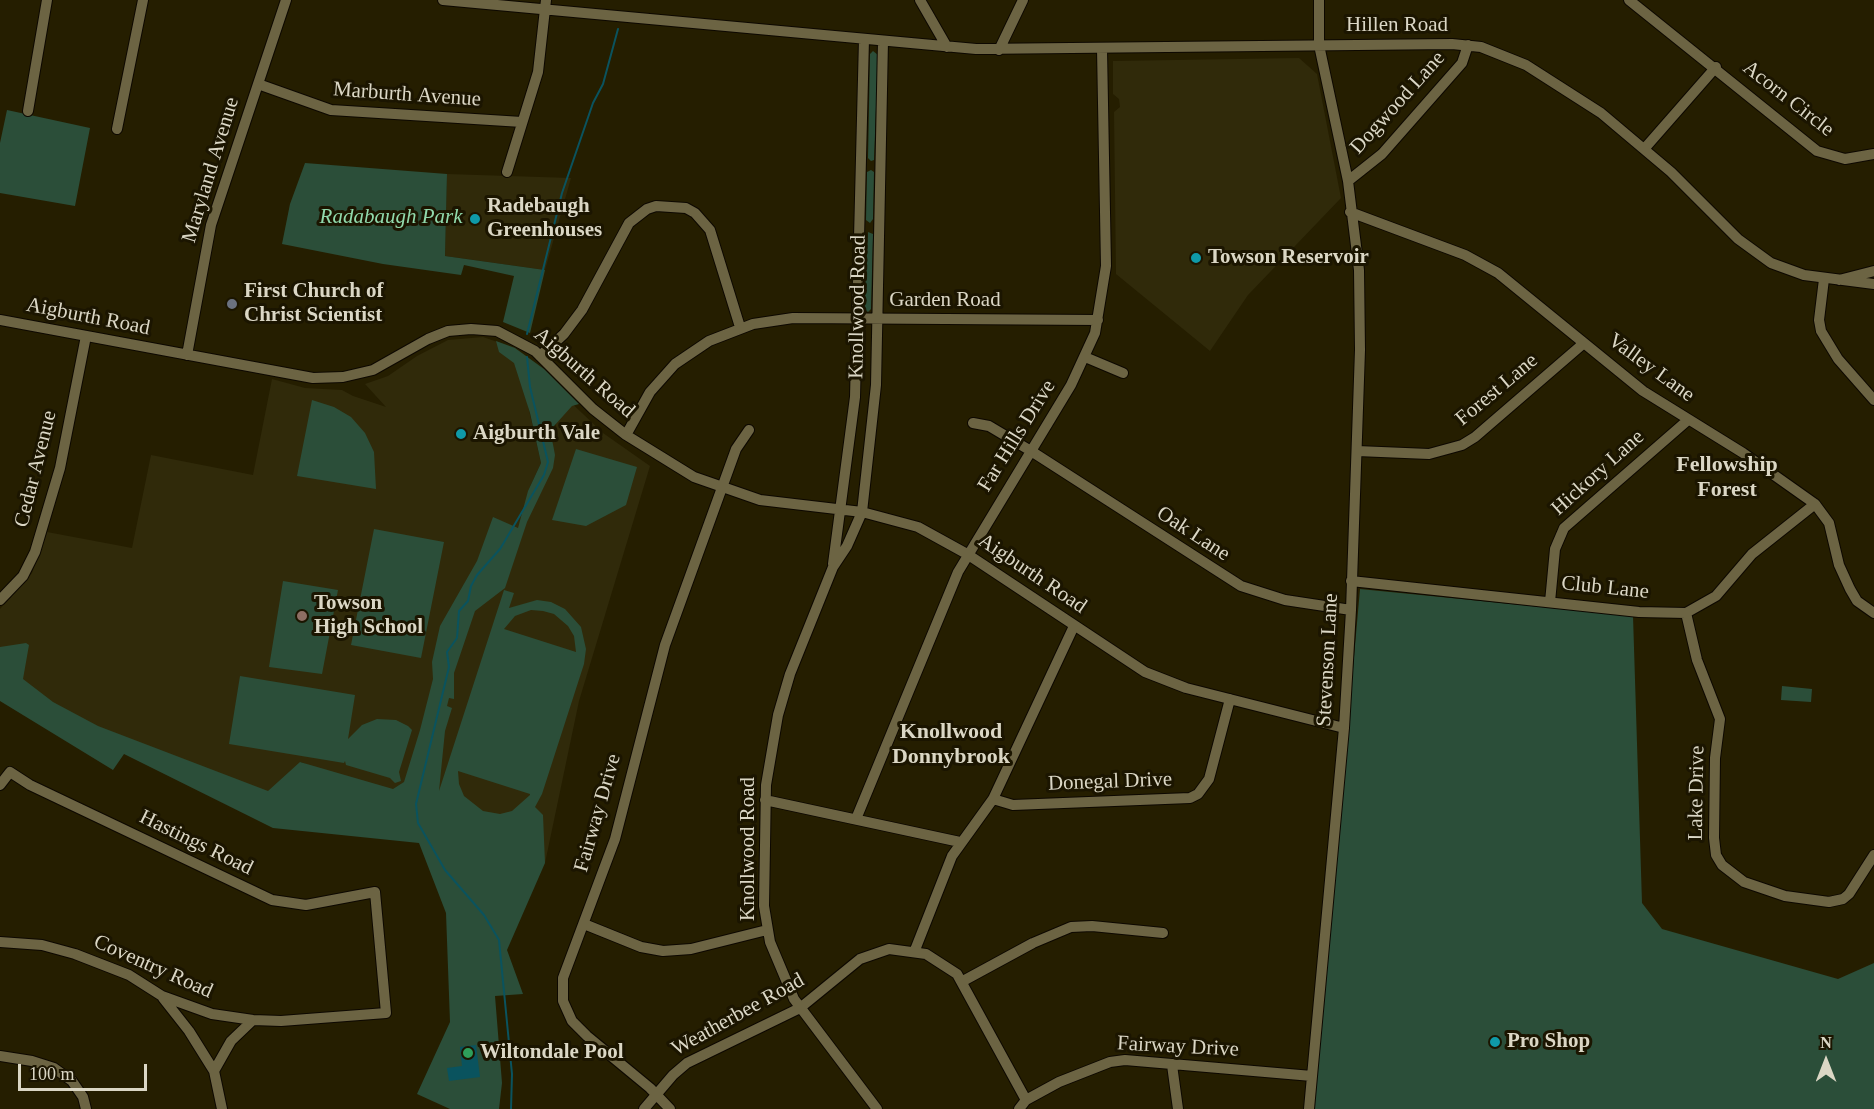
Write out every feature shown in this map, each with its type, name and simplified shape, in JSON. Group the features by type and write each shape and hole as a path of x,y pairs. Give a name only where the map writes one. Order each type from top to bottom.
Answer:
{"street":[{"path":"28,111 47,0"},
{"path":"117,129 143,0"},
{"name":"Maryland Avenue","path":"187,356 211,225 286,0"},
{"name":"Hillen Road","path":"443,0 545,5 883,41 999,50 1468,45 1496,52 1546,77 1601,113 1645,148 1755,253 1787,271 1824,279 1874,284"},
{"path":"920,0 929,20 947,47"},
{"path":"999,50 1023,0"},
{"name":"Stevenson Lane","path":"1319,0 1319,45 1348,181 1350,212"},
{"path":"1629,0 1716,67"},
{"path":"507,172 538,72 545,5"},
{"name":"Knollwood Road","path":"833,567 855,397 864,39"},
{"name":"Knollwood Road","path":"877,1109 800,1008 780,970 767,930 764,906 765,800 769,757 784,693 833,567 850,539 862,512 874,411 883,41"},
{"name":"Dogwood Lane","path":"1348,181 1364,171 1382,154 1461,63 1468,45"},
{"name":"Far Hills Drive","path":"856,819 967,554 1031,451 1085,357 1098,320 1106,266 1102,49"},
{"name":"Acorn Circle","path":"1645,148 1716,67 1817,151 1845,159 1874,154"},
{"name":"Marburth Avenue","path":"258,84 331,110 522,122"},
{"name":"Stevenson Lane","path":"1309,1109 1344,728 1357,451 1359,270 1340,167 1340,149"},
{"path":"540,356 564,334 582,310 629,223 646,209 656,206 686,208 695,213 710,230 740,327"},
{"name":"Valley Lane","path":"1350,212 1480,262 1523,291 1642,391 1743,453 1815,504 1829,523 1839,565 1850,589 1857,601 1874,613"},
{"path":"1839,280 1874,271"},
{"path":"1824,279 1819,321 1821,332 1838,359 1874,400"},
{"name":"Garden Road","path":"626,435 646,397 669,370 700,346 740,327 779,319 1098,320"},
{"name":"Aigburth Road","path":"0,320 291,375 334,378 380,367 441,333 471,329 504,334 540,356 593,409 626,435 679,470 722,488 760,500 862,512 918,527 967,554 1152,675 1186,688 1344,728"},
{"name":"Cedar Avenue","path":"0,600 23,576 35,552 60,468 86,336"},
{"name":"Forest Lane","path":"1357,451 1429,454 1462,445 1475,437 1584,343"},
{"path":"1085,357 1122,373"},
{"name":"Hickory Lane","path":"1550,602 1555,549 1564,528 1689,420"},
{"name":"Oak Lane","path":"974,423 989,426 1031,451 1241,586 1285,600 1351,610"},
{"name":"Fairway Drive","path":"669,1109 656,1094 587,1036 567,1012 562,990 563,978 615,839 665,645 736,449 749,430"},
{"path":"1686,613 1716,596 1752,554 1815,504"},
{"name":"Club Lane","path":"1352,581 1639,612 1686,613"},
{"name":"Lake Drive","path":"1686,613 1697,660 1720,719 1715,758 1714,838 1716,855 1722,865 1743,882 1785,896 1828,903 1843,899 1849,894 1874,855"},
{"path":"915,950 952,856 960,842 983,816 993,800 1074,626"},
{"name":"Donegal Drive","path":"993,800 1013,805 1190,798 1198,794 1209,779 1230,699"},
{"name":"Hastings Road","path":"0,785 10,772 30,785 272,900 306,905 375,892"},
{"path":"765,800 960,842"},
{"name":"Coventry Road","path":"0,942 42,945 75,954 129,975 162,996 212,1014 253,1020 316,1020 386,1013 375,892"},
{"path":"584,924 632,943 663,951 690,949 767,930"},
{"path":"963,981 1033,943 1071,927 1092,926 1163,933"},
{"name":"Weatherbee Road","path":"644,1109 673,1075 687,1063 800,1008 868,955 889,949 915,950 939,961 963,981 1022,1105"},
{"path":"162,996 189,1031 214,1071 222,1109"},
{"path":"214,1071 231,1041 253,1020"},
{"path":"0,1056 32,1061 54,1068 72,1081 83,1097 86,1109"},
{"name":"Fairway Drive","path":"1022,1105 1076,1074 1110,1062 1125,1060 1311,1076"},
{"path":"1172,1065 1178,1109"}],"shaded area":[{"name":"Towson Reservoir","path":"1299,58 1317,74 1341,198 1248,295 1210,351 1116,274 1114,112 1120,107 1119,99 1113,94 1113,61"},
{"path":"447,174 571,178 545,270 445,256"},
{"name":"Towson High School","path":"483,337 515,348 541,463 528,491 551,450 557,429 551,410 561,393 603,433 650,466 579,701 545,863 301,762 273,828 0,688 0,609 32,573 47,532 132,548 151,455 253,475 272,379 305,388 342,390 386,407 365,384 388,376 417,356 448,340"}],"green space":[{"path":"873,51 878,55 874,160 871,161 868,158 870,54"},
{"path":"7,110 90,128 75,206 0,193 0,143"},
{"name":"Radabaugh Park","path":"305,163 447,174 445,256 545,270 530,333 503,322 514,276 464,265 461,275 383,264 282,244 290,204"},
{"path":"871,170 874,172 873,219 870,223 866,220 867,172"},
{"path":"868,232 873,234 871,309 868,312 864,309"},
{"path":"496,341 515,348 544,369 579,404 572,406 554,426 553,468 527,522 505,588 475,611 454,673 454,699 449,698 447,706 452,708 445,731 439,791 504,590 514,593 509,608 537,600 551,602 565,609 581,627 586,649 584,664 542,794 535,807 543,815 545,863 507,950 523,994 495,996 502,1083 499,1109 450,1109 417,1094 450,1022 446,913 419,843 273,828 124,754 113,770 0,701 0,647 26,643 29,645 23,679 53,702 98,726 268,791 300,762 393,789 404,782 420,730 433,679 432,662 440,626 477,561 493,517 518,528 528,491 541,463 530,413 514,363 499,352","holes":["531,610 554,614 568,626 574,636 576,652 504,629 515,616","458,771 530,794 530,795 512,811 500,814 483,811 464,796 459,784"]},
{"path":"312,400 334,407 351,417 365,433 374,452 376,489 297,476"},
{"path":"576,449 637,467 626,505 586,526 552,520"},
{"path":"374,529 444,542 421,658 351,645"},
{"path":"283,581 338,590 322,674 269,667"},
{"path":"1360,589 1633,616 1642,903 1662,929 1838,979 1874,963 1874,1109 1314,1109"},
{"path":"240,676 355,695 348,739 362,725 377,719 396,720 408,726 412,730 399,772 401,781 395,783 390,778 346,765 345,761 344,763 229,744"},
{"path":"1782,686 1812,689 1811,702 1781,700"}],"water":[{"name":"Wiltondale Pool","path":"476,1045 480,1077 449,1081 447,1068 462,1066 460,1047"}],"waterway":[{"path":"527,334 562,193 593,103 603,84 618,29"},
{"path":"511,1109 512,1074 499,940 484,915 445,870 418,823 416,804 449,667 447,652 457,638 459,611 468,601 471,586 477,575 500,549 544,475 548,462 530,387 527,357"}],"place":[{"name":"Radebaugh Greenhouses","path":"475,219"},
{"name":"Towson Reservoir","path":"1196,258"},
{"name":"First Church of Christ Scientist","path":"232,304"},
{"name":"Aigburth Vale","path":"461,434"},
{"name":"Towson High School","path":"302,616"},
{"name":"Pro Shop","path":"1495,1042"},
{"name":"Wiltondale Pool","path":"468,1053"}],"district":[{"name":"Fellowship Forest","path":"1727,478"},
{"name":"Knollwood Donnybrook","path":"951,744"}]}
